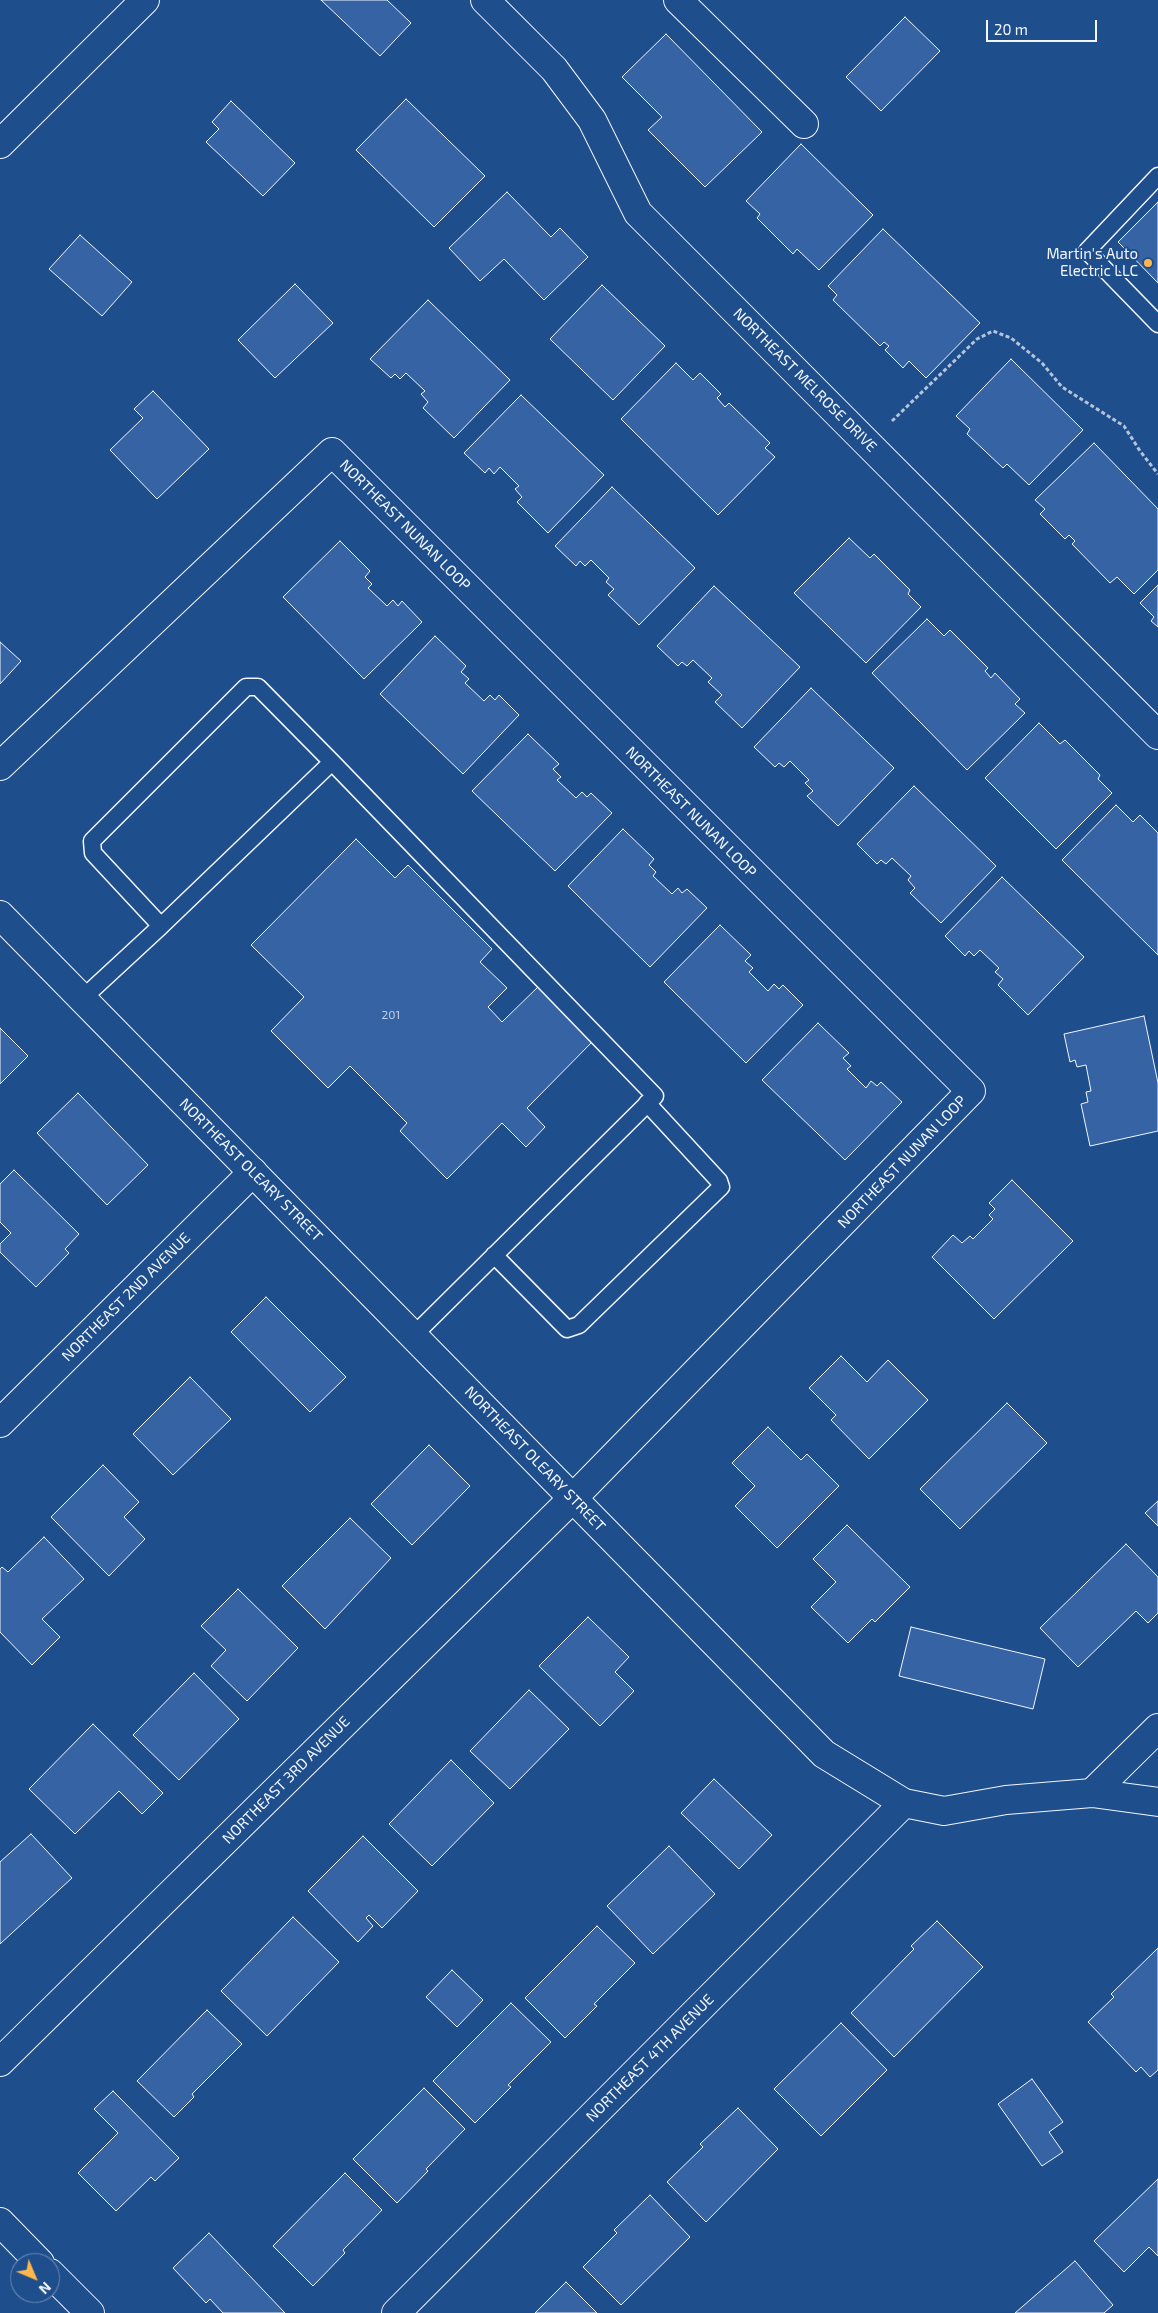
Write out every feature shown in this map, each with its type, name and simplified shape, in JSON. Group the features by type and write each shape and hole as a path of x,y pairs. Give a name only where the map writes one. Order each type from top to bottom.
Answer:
{"street":[{"path":"0,144 145,0"},
{"name":"NORTHEAST MELROSE DRIVE","path":"485,0 554,69 592,120 638,213 1158,735"},
{"path":"678,0 804,124"},
{"name":"NORTHEAST NUNAN LOOP","path":"0,766 332,452 971,1092 573,1498"},
{"name":"NORTHEAST OLEARY STREET","path":"0,915 824,1754 904,1802 944,1811 1006,1800 1092,1793 1158,1802"},
{"name":"NORTHEAST 2ND AVENUE","path":"0,1422 253,1172"},
{"name":"NORTHEAST 3RD AVENUE","path":"0,2062 573,1498"},
{"path":"1092,1793 1158,1728"},
{"name":"NORTHEAST 4TH AVENUE","path":"396,2313 904,1802"},
{"path":"0,2222 30,2253"},
{"path":"60,2283 90,2313"}],"lane":[{"path":"1158,176 1087,250 1158,324"},
{"path":"161,926 93,853 92,841 246,687 258,687 655,1096 413,1336"},
{"path":"82,999 332,762"},
{"path":"494,1255 567,1329 579,1325 720,1187 719,1181 647,1104"}],"path":[{"path":"869,444 977,339 993,330 1010,338 1042,363 1062,387 1124,426 1158,474"}],"building":[{"path":"321,0 387,0 411,23 380,56"},
{"path":"905,17 940,51 881,111 846,77"},
{"path":"666,34 762,132 705,187 648,130 662,117 622,77"},
{"path":"406,99 485,176 434,227 356,150"},
{"path":"231,101 295,163 263,196 206,142 219,129 212,122"},
{"path":"801,144 873,215 819,270 797,249 793,254 757,218 760,214 746,201"},
{"path":"507,192 551,237 560,228 588,257 544,300 504,259 480,281 449,248"},
{"name":"Martin's Auto Electric LLC","path":"1158,202 1158,283 1118,242"},
{"path":"883,229 980,323 926,378 909,361 903,368 885,350 889,346 884,342 880,346 833,300 837,295 828,286"},
{"path":"80,235 132,282 102,316 49,269"},
{"path":"295,284 333,323 275,378 238,340"},
{"path":"602,285 665,346 613,400 550,339"},
{"path":"428,300 510,380 454,438 423,408 428,402 421,394 425,391 406,373 400,379 395,374 391,378 370,359"},
{"path":"1011,359 1083,430 1029,485 1007,464 1003,468 967,434 970,429 956,416"},
{"path":"676,363 693,380 700,373 721,394 717,398 725,407 729,403 770,443 765,448 775,457 718,515 621,419"},
{"path":"153,391 209,449 157,499 110,450 143,418 134,409"},
{"path":"521,395 604,475 548,533 517,502 522,497 515,489 519,486 500,467 494,474 489,468 485,473 464,453"},
{"path":"1094,443 1158,509 1158,570 1134,594 1117,577 1110,583 1072,544 1075,541 1069,535 1065,539 1040,514 1045,509 1035,500"},
{"path":"612,487 695,568 639,625 608,595 614,589 606,582 609,578 591,560 585,566 580,561 576,566 555,546"},
{"path":"849,538 870,558 874,554 910,590 908,594 921,607 866,663 794,593"},
{"path":"340,541 370,571 365,577 372,584 368,588 387,606 393,600 398,606 402,601 422,622 364,679 283,597"},
{"path":"1158,585 1158,627 1151,621 1154,617 1140,603"},
{"path":"714,586 800,667 742,728 715,702 722,695 708,682 712,678 693,660 687,666 682,662 678,666 657,646"},
{"path":"927,619 944,636 950,630 988,668 985,671 991,678 995,673 1020,699 1015,704 1025,713 967,770 872,673"},
{"path":"435,636 466,666 461,672 469,679 465,683 484,701 490,695 495,700 499,695 519,715 463,774 380,694"},
{"path":"0,642 21,661 0,684"},
{"path":"811,688 894,768 838,826 807,796 813,791 805,783 809,780 790,761 784,767 779,763 775,767 754,747"},
{"path":"1039,723 1060,744 1065,740 1100,775 1098,779 1112,793 1056,849 985,778"},
{"path":"528,734 559,764 553,769 561,777 557,780 576,798 582,792 587,797 591,793 612,813 555,871 472,791"},
{"path":"914,786 996,866 941,923 910,893 915,888 908,880 911,876 892,858 886,864 881,860 877,864 857,844"},
{"path":"1116,805 1133,822 1140,815 1158,833 1158,955 1062,860"},
{"path":"623,829 654,859 649,865 656,872 653,876 672,894 678,888 682,893 687,889 707,908 650,967 568,886"},
{"path":"356,839 395,878 408,865 492,949 480,962 507,988 488,1007 502,1022 541,984 596,1038 527,1108 545,1127 526,1147 502,1123 447,1179 400,1131 407,1123 350,1066 328,1088 271,1031 304,997 251,945"},
{"path":"1002,877 1084,957 1028,1015 998,985 1003,979 995,972 999,968 980,950 974,956 969,951 965,956 945,936"},
{"path":"720,925 751,955 745,961 753,968 749,972 768,991 774,984 779,989 783,985 803,1005 746,1063 664,982"},
{"path":"1144,1016 1158,1083 1158,1131 1090,1146 1081,1104 1088,1102 1086,1092 1091,1091 1086,1065 1077,1067 1075,1060 1070,1062 1064,1034"},
{"path":"818,1023 849,1053 843,1058 851,1066 847,1069 866,1088 871,1081 877,1086 881,1082 902,1102 845,1160 762,1080"},
{"path":"0,1028 28,1056 0,1084"},
{"path":"78,1093 148,1165 107,1205 37,1133"},
{"path":"14,1170 79,1234 65,1249 69,1253 36,1287 0,1252 0,1244 11,1233 0,1222 0,1184"},
{"path":"1012,1180 1073,1241 994,1319 932,1257 953,1235 962,1243 970,1236 973,1239 993,1219 989,1215 995,1209 989,1203"},
{"path":"266,1297 346,1377 310,1412 231,1332"},
{"path":"841,1356 867,1382 888,1360 928,1400 869,1459 831,1420 836,1415 809,1388"},
{"path":"190,1377 231,1419 173,1475 133,1434"},
{"path":"1007,1403 1047,1443 960,1529 920,1489"},
{"path":"768,1427 801,1460 807,1454 839,1486 777,1548 735,1506 755,1486 732,1463"},
{"path":"429,1445 470,1486 412,1545 371,1504"},
{"path":"103,1465 139,1502 124,1517 145,1539 109,1576 51,1517"},
{"path":"1158,1501 1158,1526 1145,1513"},
{"path":"350,1518 391,1558 325,1629 282,1586"},
{"path":"847,1525 910,1587 875,1622 872,1619 848,1643 811,1607 836,1582 813,1559"},
{"path":"44,1537 84,1579 42,1619 60,1637 32,1665 0,1632 0,1569 2,1567 8,1572"},
{"path":"1126,1544 1158,1577 1158,1613 1148,1623 1136,1611 1078,1667 1040,1628"},
{"path":"238,1589 298,1648 247,1701 211,1666 226,1650 201,1626"},
{"path":"588,1617 629,1657 615,1672 634,1691 600,1726 539,1666"},
{"path":"911,1627 1045,1659 1033,1709 899,1676"},
{"path":"194,1673 239,1719 179,1780 133,1735"},
{"path":"529,1690 569,1729 510,1789 470,1751"},
{"path":"93,1724 163,1793 142,1814 119,1791 75,1834 29,1789"},
{"path":"451,1760 494,1803 432,1866 389,1824"},
{"path":"714,1779 772,1835 739,1869 681,1813"},
{"path":"31,1834 72,1878 0,1944 0,1862"},
{"path":"363,1836 418,1891 382,1928 369,1915 366,1918 373,1926 358,1942 308,1891"},
{"path":"669,1846 715,1894 653,1954 607,1906"},
{"path":"293,1917 339,1962 267,2036 221,1991"},
{"path":"937,1921 983,1967 894,2057 851,2013 914,1949 911,1946"},
{"path":"597,1926 635,1963 594,2004 597,2006 565,2038 525,1998"},
{"path":"1158,1948 1158,2070 1150,2077 1141,2067 1136,2072 1088,2022 1114,1997 1111,1994"},
{"path":"452,1970 483,2000 457,2027 426,1997"},
{"path":"511,2003 551,2042 508,2085 511,2087 475,2123 433,2081"},
{"path":"207,2010 242,2044 192,2094 194,2097 174,2117 137,2081"},
{"path":"841,2023 887,2070 821,2136 774,2089"},
{"path":"1032,2079 1063,2122 1049,2132 1063,2152 1042,2166 998,2104"},
{"path":"424,2088 465,2129 426,2169 428,2171 397,2203 353,2159"},
{"path":"113,2091 179,2158 155,2181 151,2177 116,2211 78,2173 118,2133 94,2109"},
{"path":"738,2108 778,2149 706,2222 667,2182 703,2147 700,2144"},
{"path":"345,2173 382,2210 343,2250 345,2253 313,2286 273,2246"},
{"path":"1158,2179 1158,2256 1149,2247 1124,2272 1094,2241"},
{"path":"650,2195 690,2237 621,2305 583,2267 617,2233 614,2230"},
{"path":"209,2233 285,2313 223,2313 210,2299 206,2303 173,2268"},
{"path":"1075,2261 1113,2305 1104,2313 1015,2313"},
{"path":"566,2282 597,2313 535,2313"}],"place":[{"name":"Martin's Auto Electric LLC","path":"1148,263"}]}
